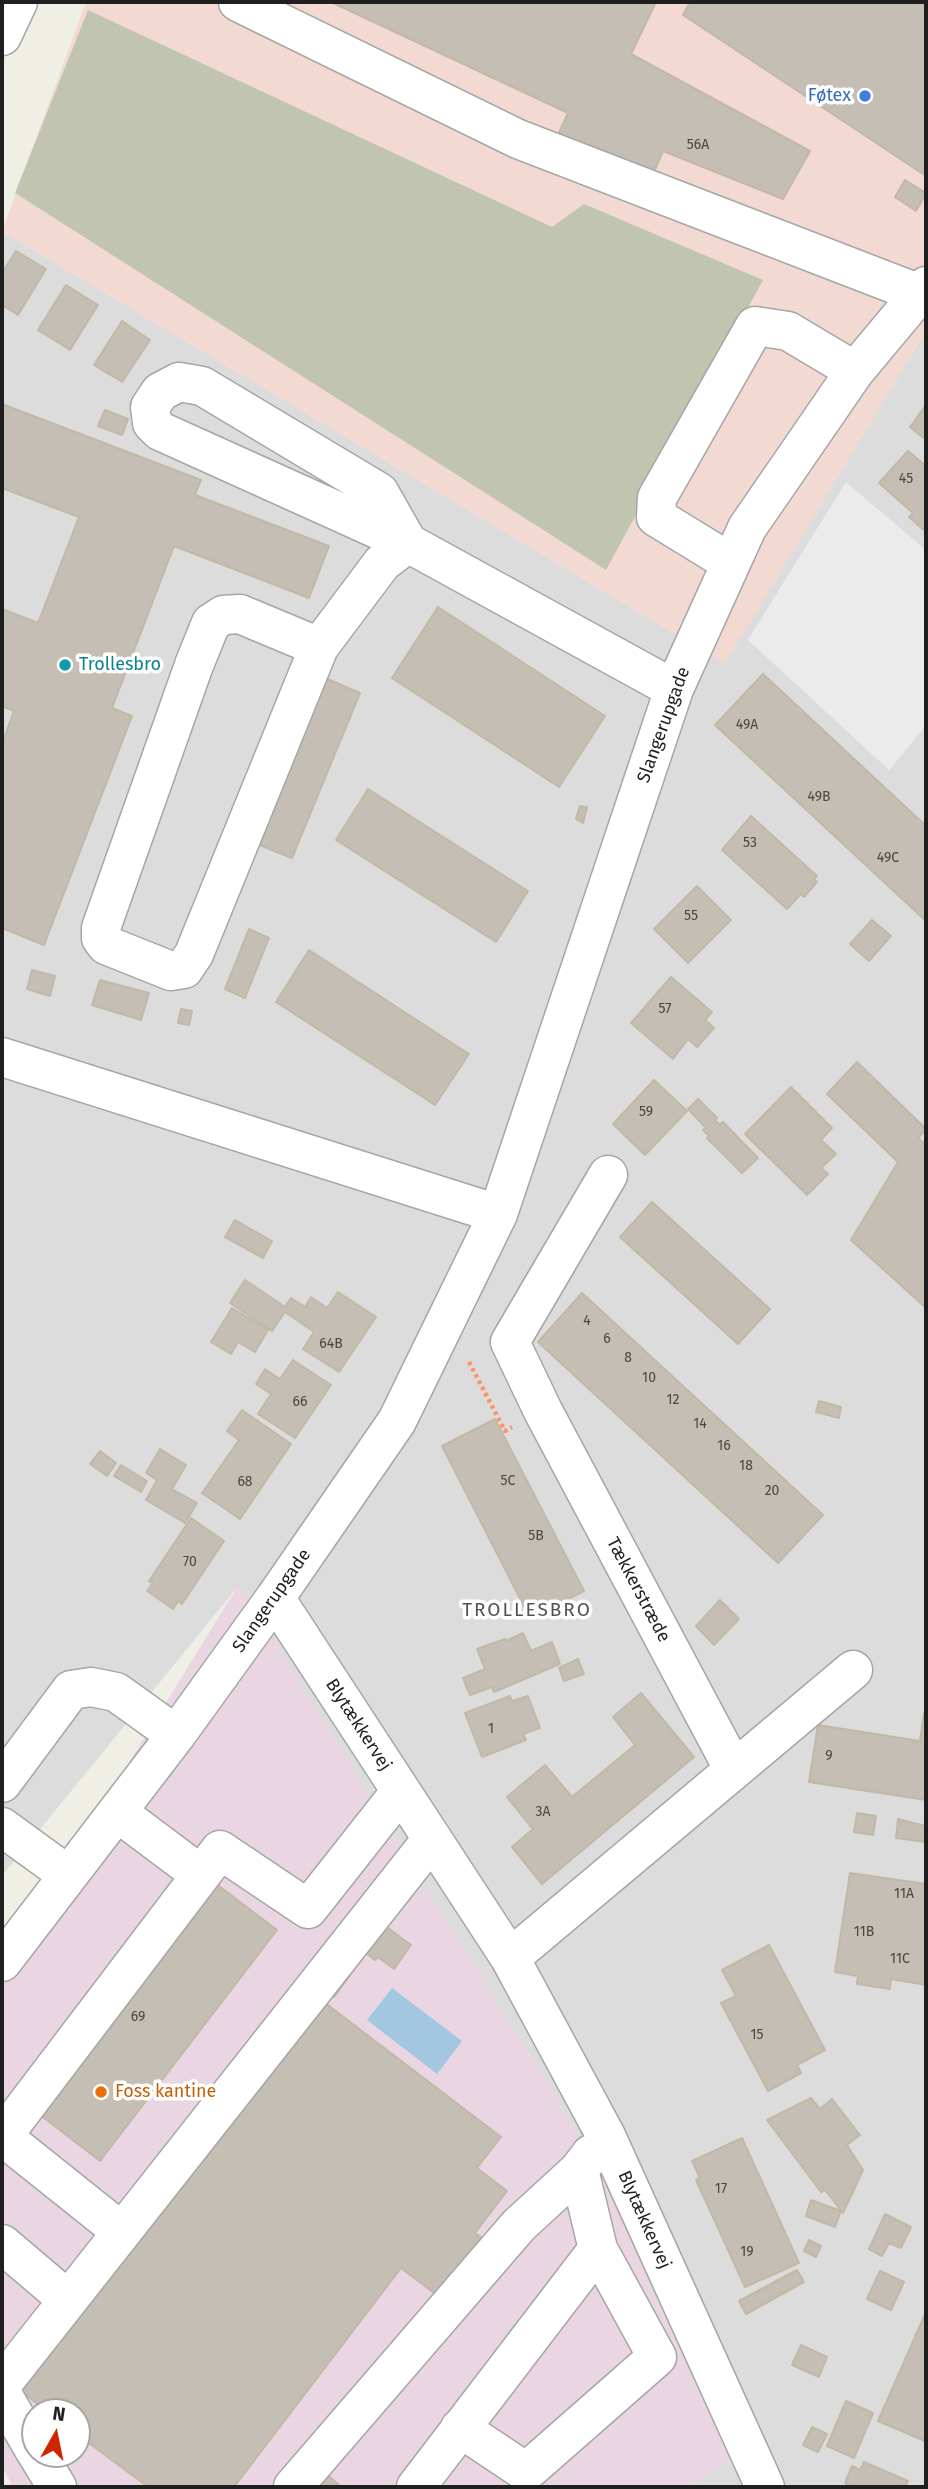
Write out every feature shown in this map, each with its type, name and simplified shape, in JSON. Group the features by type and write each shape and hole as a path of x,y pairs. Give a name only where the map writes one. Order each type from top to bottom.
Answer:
{"street":[{"path":"2,36 18,2"},
{"path":"238,2 518,139 923,290"},
{"name":"Slangerupgade","path":"2,1962 176,1735 275,1598 397,1421 498,1214 674,689 747,528 855,371 923,290"},
{"path":"731,563 656,517 657,498 755,326 788,331 855,371"},
{"path":"408,543 379,492 202,386 179,382 160,392 150,407 152,423 160,431 408,543 674,689"},
{"path":"318,647 240,614 223,615 211,623 102,928 101,938 106,945 172,971 184,969 200,941 318,647 382,563 408,543"},
{"path":"2,1057 498,1214"},
{"name":"Tækkerstræde","path":"608,1175 510,1342 543,1411 734,1770"},
{"name":"Blytækkervej","path":"275,1598 510,1958 606,2136 765,2487"},
{"path":"510,1958 853,1670"},
{"path":"2,1783 71,1689 91,1686 116,1692 176,1735"},
{"path":"122,2232 2,2136 220,1850 308,1909 401,1791"},
{"path":"117,1812 201,1875"},
{"path":"2,1827 68,1875"},
{"path":"2,2384 432,1839"},
{"path":"330,1881 373,1913"},
{"path":"293,2487 519,2225 579,2170 606,2136"},
{"path":"460,2428 526,2472 657,2357 598,2249 579,2170"},
{"path":"2,2244 68,2300"},
{"path":"416,2487 598,2249"},
{"path":"2,2394 21,2426"},
{"path":"46,2468 57,2487"}],"shaded area":[{"path":"86,2 926,2 926,331 725,664 2,231"},
{"path":"88,10 552,227 584,204 763,280 606,570 15,193"},
{"path":"2,231 724,663 926,331 926,2487 685,2487 767,2440 239,1585 2,1876"},
{"path":"846,482 926,550 926,726 889,770 748,640"},
{"path":"239,1584 767,2440 685,2487 13,2487 2,2466 2,1969"}],"water":[{"path":"392,1988 462,2041 437,2074 367,2020"}],"building":[{"path":"331,2 656,2 631,54 810,151 783,199 663,151 653,174 558,135 568,113"},
{"name":"Føtex","path":"690,2 926,2 926,176 683,15"},
{"path":"905,180 926,193 916,211 895,197"},
{"path":"16,251 46,269 18,315 2,305 2,273"},
{"path":"66,285 98,305 70,350 38,330"},
{"path":"122,321 150,340 122,382 94,365"},
{"name":"Trollesbro","path":"2,404 201,480 195,495 329,546 309,598 174,546 112,708 132,716 44,945 2,928 2,744 14,711 2,706 2,609 38,623 79,517 2,488"},
{"path":"926,405 926,440 910,427"},
{"path":"105,410 128,419 122,435 98,426"},
{"path":"908,451 926,466 926,532 909,517 913,513 879,483"},
{"path":"438,607 605,716 559,787 392,678"},
{"path":"763,674 926,826 926,921 715,725"},
{"path":"323,677 360,693 292,858 254,843"},
{"path":"368,789 528,891 496,942 336,840"},
{"path":"580,806 587,807 583,823 576,819"},
{"path":"751,816 817,876 814,879 817,882 804,897 801,894 787,909 722,850"},
{"path":"697,886 731,920 688,963 654,929"},
{"path":"872,920 891,936 869,961 850,944"},
{"path":"249,929 269,938 245,998 225,989"},
{"path":"309,950 469,1054 435,1105 276,1002"},
{"path":"32,970 55,976 50,996 27,989"},
{"path":"671,977 712,1012 705,1020 714,1028 697,1047 688,1039 673,1059 631,1023"},
{"path":"100,980 149,993 141,1020 92,1005"},
{"path":"181,1009 192,1011 189,1025 178,1023"},
{"path":"857,1062 926,1129 918,1138 926,1145 926,1308 851,1240 898,1162 827,1094"},
{"path":"654,1080 687,1111 645,1155 613,1124"},
{"path":"791,1087 832,1128 821,1140 836,1154 821,1168 828,1174 807,1195 745,1134"},
{"path":"698,1099 717,1118 715,1120 720,1125 723,1122 758,1158 742,1173 707,1138 709,1136 703,1130 706,1128 688,1109"},
{"path":"652,1202 770,1309 738,1344 620,1237"},
{"path":"235,1220 272,1241 263,1258 225,1237"},
{"path":"245,1280 285,1307 291,1298 305,1307 311,1297 327,1308 338,1292 376,1317 339,1372 303,1349 314,1332 285,1312 272,1331 230,1303"},
{"path":"582,1293 823,1515 778,1563 538,1342"},
{"path":"232,1308 268,1330 255,1352 238,1342 231,1354 211,1342"},
{"path":"293,1360 331,1385 295,1438 258,1414 271,1394 256,1384 265,1369 280,1379"},
{"path":"819,1401 841,1407 839,1418 816,1412"},
{"path":"242,1410 291,1444 240,1519 202,1493 239,1440 227,1431"},
{"path":"495,1419 584,1591 530,1618 442,1446"},
{"path":"160,1449 186,1465 172,1489 197,1503 185,1523 146,1500 157,1480 146,1473"},
{"path":"100,1451 116,1463 107,1476 90,1464"},
{"path":"121,1465 147,1481 141,1492 114,1476"},
{"path":"191,1518 224,1541 182,1604 178,1601 173,1609 147,1591 153,1583 149,1581"},
{"path":"720,1600 739,1619 714,1645 696,1626"},
{"path":"523,1633 531,1651 552,1642 560,1664 494,1692 492,1687 470,1695 463,1678 485,1669 477,1649"},
{"path":"578,1659 584,1674 564,1681 559,1668"},
{"path":"641,1693 694,1757 542,1884 512,1847 533,1829 507,1797 545,1765 572,1797 635,1745 613,1717"},
{"path":"510,1696 512,1701 528,1696 540,1728 523,1734 526,1740 482,1757 465,1713"},
{"path":"924,1713 926,1800 809,1782 818,1725 920,1741"},
{"path":"857,1813 876,1816 873,1835 854,1832"},
{"path":"898,1819 926,1826 926,1842 896,1838"},
{"path":"850,1873 926,1884 926,1985 891,1979 890,1989 857,1984 858,1976 835,1972"},
{"path":"215,1883 277,1930 100,2161 39,2114"},
{"path":"380,1922 411,1945 394,1969 378,1957 375,1960 366,1953 334,1997 328,1993"},
{"path":"769,1945 825,2050 797,2065 801,2073 768,2091 721,2003 736,1996 722,1970"},
{"path":"320,1999 501,2137 477,2168 507,2191 475,2233 482,2238 438,2296 401,2268 234,2487 148,2487 91,2444 91,2398 30,2398 21,2391"},
{"path":"811,2098 820,2109 832,2099 860,2135 847,2145 863,2170 843,2213 825,2190 821,2192 767,2120"},
{"path":"742,2138 799,2263 745,2287 696,2180 700,2178 692,2161"},
{"path":"811,2200 841,2211 835,2227 806,2216"},
{"path":"885,2214 911,2227 901,2248 889,2243 882,2256 869,2249"},
{"path":"809,2240 821,2246 816,2257 804,2251"},
{"path":"797,2270 804,2282 746,2314 739,2301"},
{"path":"880,2271 904,2282 891,2310 867,2299"},
{"path":"926,2312 926,2438 925,2441 878,2421"},
{"path":"801,2345 827,2357 819,2377 792,2365"},
{"path":"846,2401 873,2413 854,2458 827,2446"},
{"path":"812,2427 827,2434 818,2452 803,2445"},
{"path":"864,2462 908,2481 905,2487 852,2487 845,2483 852,2466 860,2470"},
{"path":"324,2472 340,2486 311,2487"}],"place":[{"name":"Føtex","path":"865,96"},
{"name":"Trollesbro","path":"65,665"},
{"name":"Foss kantine","path":"101,2092"}],"district":[{"name":"TROLLESBRO","path":"527,1611"}]}
